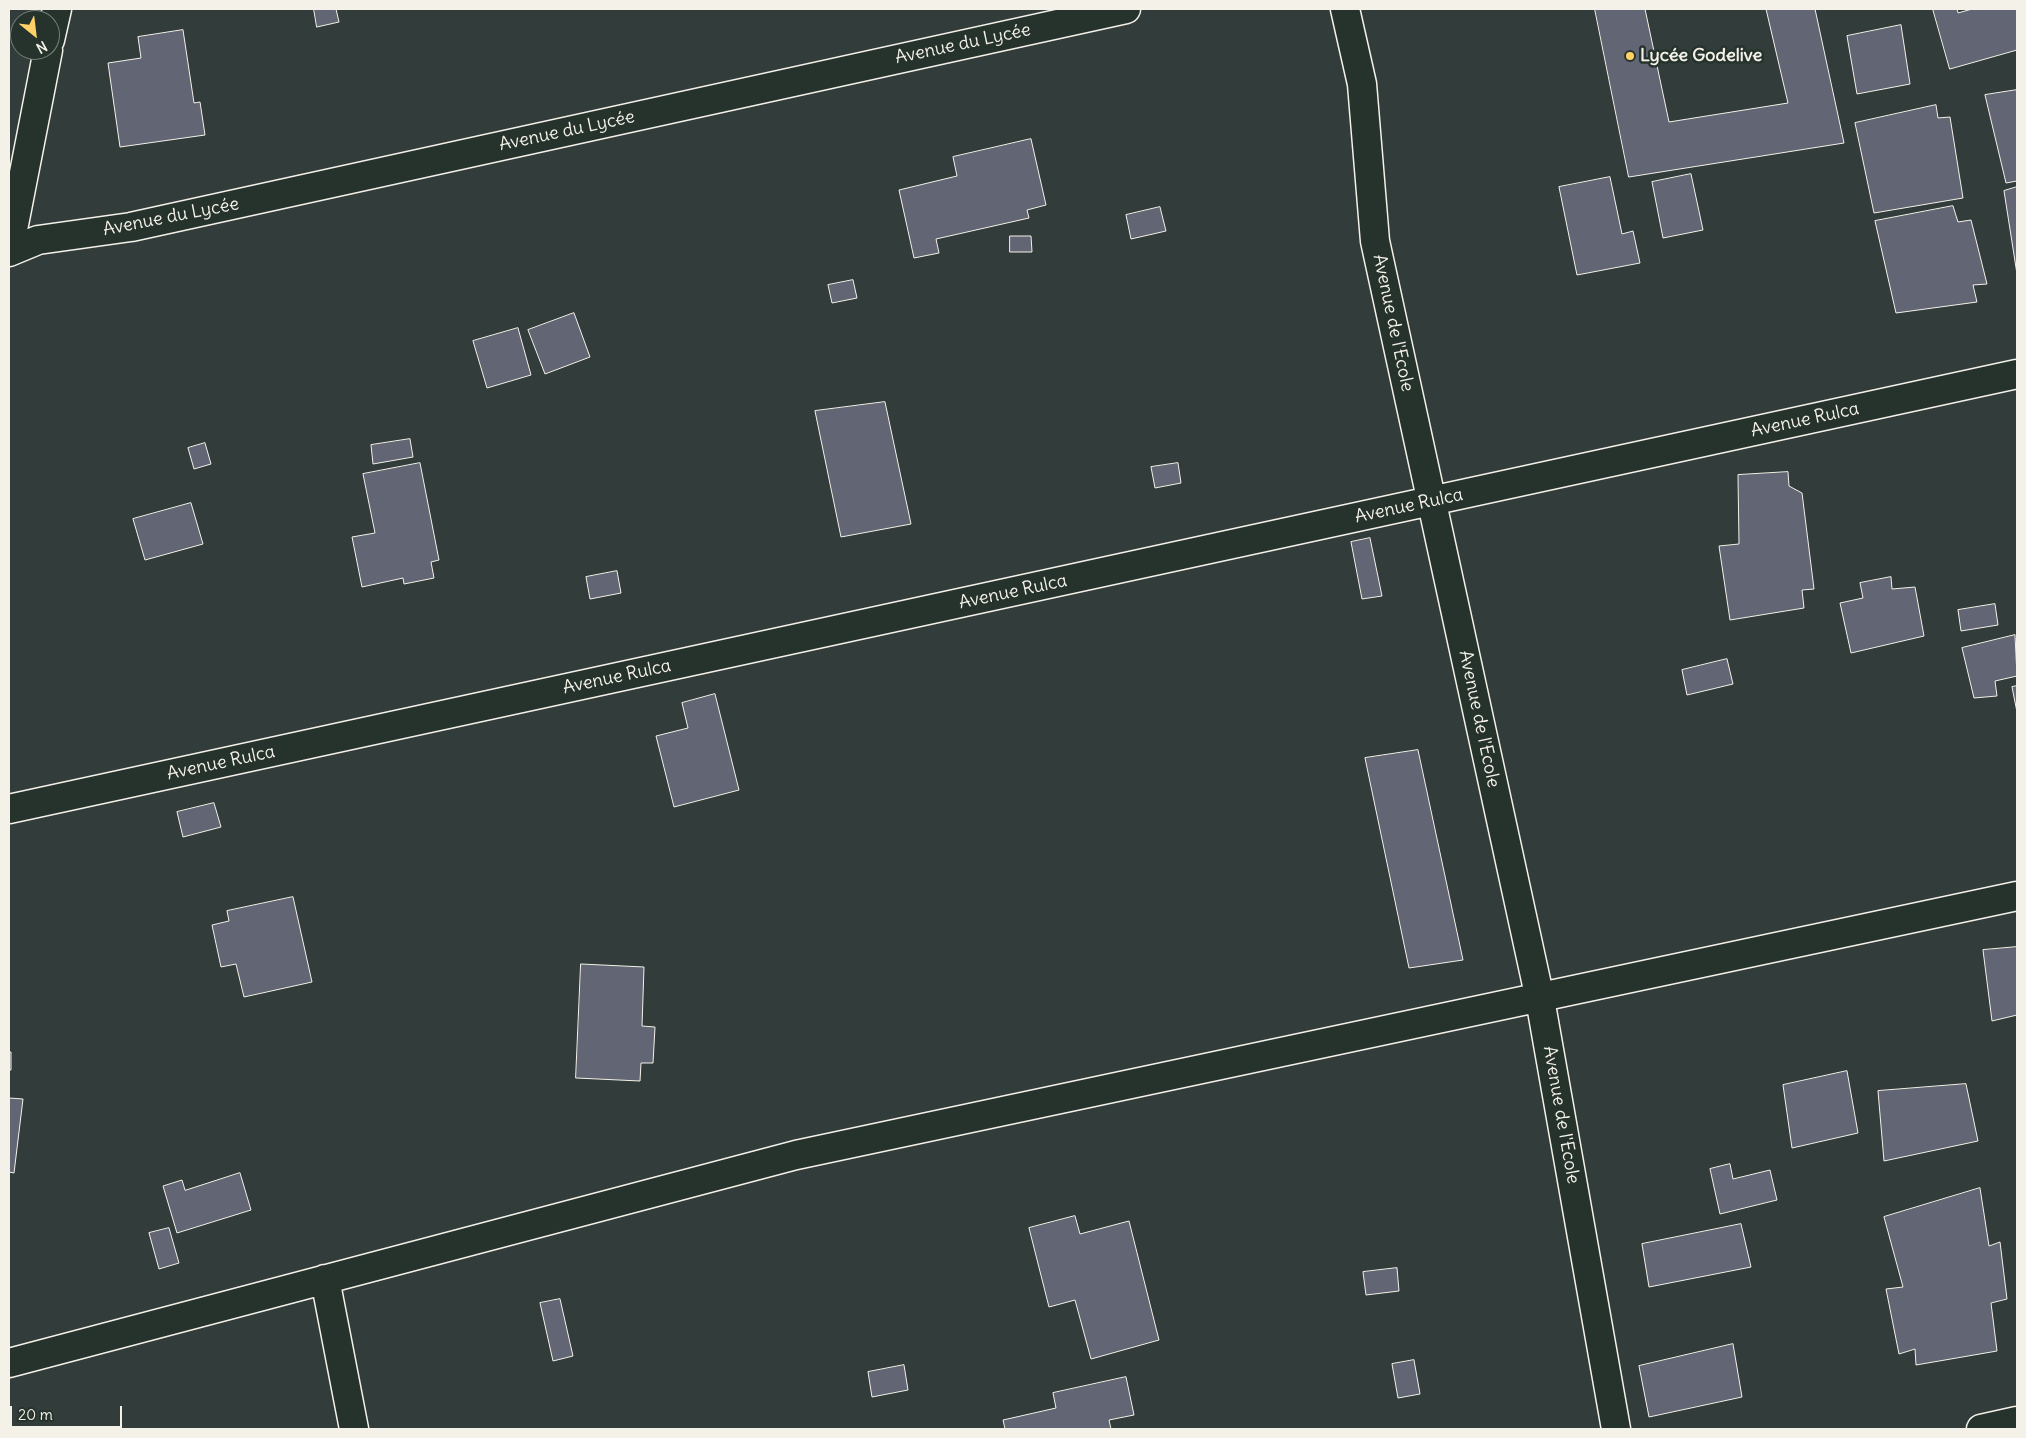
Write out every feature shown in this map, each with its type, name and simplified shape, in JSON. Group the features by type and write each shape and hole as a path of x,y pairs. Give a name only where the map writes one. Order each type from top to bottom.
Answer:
{"street":[{"name":"Avenue du Lycée","path":"9,251 38,240 131,227 1126,9"},
{"name":"Avenue de l'Ecole","path":"1345,9 1362,84 1375,241 1540,999 1616,1429"},
{"path":"9,251 46,60"},
{"name":"Avenue Rulca","path":"9,809 2017,374"},
{"path":"9,1363 796,1155 1540,999 2017,896"},
{"path":"325,1279 354,1429"},
{"path":"1981,1429 2017,1421"}],"building":[{"path":"314,9 336,9 339,22 317,27"},
{"name":"Lycée Godelive","path":"1595,9 1645,9 1669,122 1788,103 1766,9 1815,9 1844,143 1629,177"},
{"path":"1933,9 1957,9 1958,13 1972,9 2017,9 2017,50 1950,69"},
{"path":"1901,25 1910,84 1857,94 1847,36"},
{"path":"183,30 194,103 200,102 205,135 120,147 108,63 141,58 138,37"},
{"path":"2017,90 2017,181 2006,183 1985,95"},
{"path":"1936,105 1938,118 1950,117 1963,198 1874,213 1855,123"},
{"path":"1031,139 1046,205 1027,210 1029,218 936,239 939,253 914,258 899,190 957,176 953,157"},
{"path":"1691,174 1703,230 1663,238 1652,182"},
{"path":"1610,177 1622,234 1633,231 1640,263 1577,275 1559,187"},
{"path":"2017,187 2017,274 2004,191"},
{"path":"1953,206 1958,222 1971,220 1987,284 1973,285 1977,302 1896,313 1875,221"},
{"path":"1160,207 1166,231 1131,239 1126,215"},
{"path":"1010,236 1031,236 1032,252 1010,252"},
{"path":"853,280 857,298 832,303 828,285"},
{"path":"574,313 590,357 545,374 528,330"},
{"path":"518,328 531,375 487,388 473,341"},
{"path":"885,402 911,524 841,537 815,411"},
{"path":"410,439 413,457 373,464 371,445"},
{"path":"205,443 211,464 194,469 188,448"},
{"path":"420,463 439,560 431,562 434,578 404,584 403,578 362,587 352,537 375,533 363,474"},
{"path":"1178,463 1181,483 1155,488 1151,467"},
{"path":"1788,472 1789,486 1802,493 1814,589 1802,590 1804,608 1730,620 1719,546 1739,544 1738,475"},
{"path":"191,503 203,544 145,560 133,519"},
{"path":"1370,538 1382,596 1362,599 1351,542"},
{"path":"617,571 621,593 590,599 586,577"},
{"path":"1891,577 1892,589 1915,587 1924,636 1851,653 1840,603 1863,598 1860,583"},
{"path":"1995,604 1998,625 1961,631 1958,610"},
{"path":"2015,635 2017,676 1995,681 1997,696 1974,698 1962,648"},
{"path":"1727,659 1733,684 1687,695 1682,670"},
{"path":"2017,686 2017,712 2012,687"},
{"path":"715,694 739,790 674,807 656,736 688,728 682,703"},
{"path":"1418,750 1463,960 1409,968 1365,758"},
{"path":"214,803 221,827 183,837 177,812"},
{"path":"293,897 312,982 244,997 236,964 221,967 212,925 229,921 227,911"},
{"path":"2017,947 2017,1015 1992,1021 1983,950"},
{"path":"581,964 644,967 642,1026 655,1027 653,1063 641,1063 640,1081 576,1078"},
{"path":"9,1052 11,1052 11,1070 9,1070"},
{"path":"1847,1071 1858,1133 1792,1148 1783,1085"},
{"path":"1966,1084 1978,1141 1884,1161 1878,1091"},
{"path":"9,1098 23,1099 14,1173 9,1172"},
{"path":"1730,1164 1733,1179 1770,1170 1777,1200 1720,1214 1710,1169"},
{"path":"240,1173 251,1210 177,1233 163,1186 182,1180 185,1190"},
{"path":"1980,1188 1989,1246 2000,1242 2007,1299 1991,1303 1997,1351 1916,1365 1915,1349 1899,1354 1886,1289 1903,1287 1884,1217"},
{"path":"1075,1216 1080,1234 1129,1221 1159,1340 1091,1359 1075,1300 1049,1307 1029,1228"},
{"path":"1741,1224 1751,1267 1649,1287 1642,1244"},
{"path":"169,1228 179,1263 159,1269 149,1233"},
{"path":"1397,1268 1399,1291 1366,1295 1363,1272"},
{"path":"560,1299 573,1356 553,1361 540,1303"},
{"path":"1733,1344 1742,1397 1649,1417 1639,1366"},
{"path":"1414,1360 1420,1394 1398,1398 1392,1364"},
{"path":"904,1365 908,1390 872,1397 868,1372"},
{"path":"1126,1377 1134,1415 1109,1420 1111,1429 1005,1429 1003,1420 1056,1408 1053,1393"}],"place":[{"name":"Lycée Godelive","path":"1630,56"}]}
